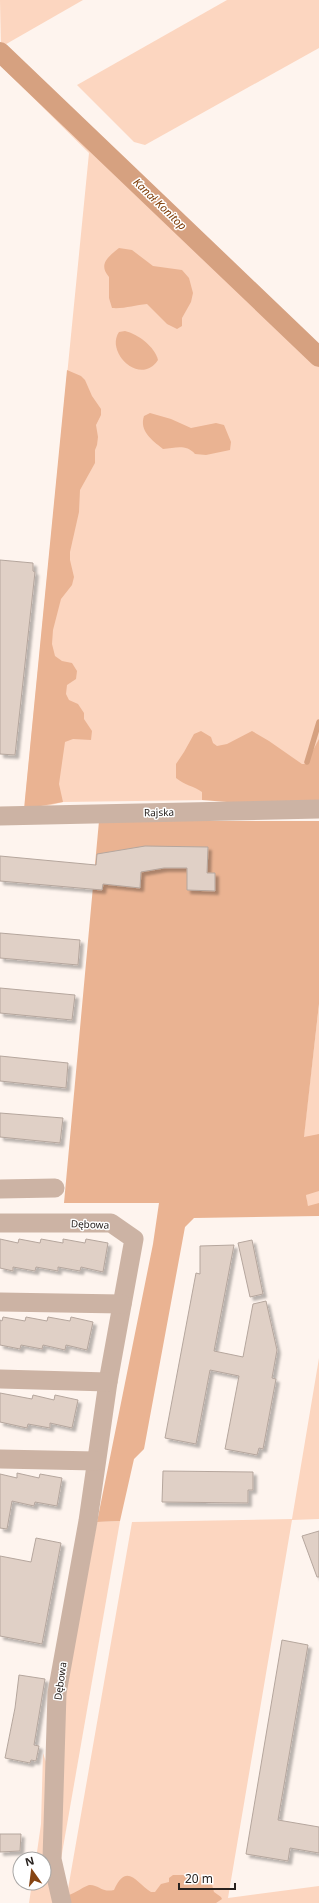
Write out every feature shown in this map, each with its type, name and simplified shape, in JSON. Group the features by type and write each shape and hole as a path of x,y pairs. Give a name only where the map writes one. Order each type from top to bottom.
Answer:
{"street":[{"name":"Rajska","path":"0,816 319,810"},
{"path":"0,1189 55,1188"},
{"name":"Dębowa","path":"0,1223 111,1223 134,1239 108,1382 88,1521 57,1693 52,1859 62,1903"},
{"path":"0,1302 122,1304"},
{"path":"0,1380 108,1382"},
{"path":"0,1459 96,1461"}],"shaded area":[{"path":"0,0 83,0 1,47"},
{"path":"227,0 319,0 319,48 145,145 134,142 77,85"},
{"path":"0,57 92,148 319,364 319,802 209,800 63,802 43,807 25,801 89,153 0,65"},
{"path":"119,248 132,250 153,266 182,270 189,278 193,293 191,302 182,318 182,326 177,329 167,324 147,304 112,308 109,298 109,277 104,268 104,264"},
{"path":"125,331 140,338 153,350 158,360 151,367 142,370 134,368 126,364 120,357 116,340 119,332"},
{"path":"67,370 81,376 85,380 92,396 101,409 101,415 96,425 98,437 95,450 95,463 80,490 79,512 70,552 70,560 74,577 72,585 61,599 53,630 52,644 55,656 62,661 72,663 77,671 76,679 67,685 66,694 69,700 78,704 84,713 84,719 92,731 91,740 73,739 65,742 59,784 63,802 24,809"},
{"path":"150,413 171,419 191,428 216,423 224,425 231,442 230,450 206,455 195,454 184,448 163,449 151,439 143,426 144,416"},
{"path":"201,731 211,737 213,743 217,746 227,744 252,731 302,764 308,764 310,756 319,739 319,802 227,802 202,800 202,792 176,778 176,764 194,734"},
{"path":"99,821 319,821 319,1004 304,1137 319,1134 319,1191 306,1195 308,1206 319,1203 319,1216 194,1218 185,1227 144,1449 134,1459 120,1521 97,1522 153,1244 159,1203 64,1203"},
{"path":"319,1004 319,1216 309,1216 301,1160"},
{"path":"319,1358 319,1519 292,1520 228,1898 319,1886 319,1903 70,1903 68,1889 132,1522 292,1519"},
{"path":"120,1521 61,1859 62,1712 97,1522"},
{"path":"43,1753 46,1762 51,1851 37,1851 41,1824"},
{"path":"52,1868 54,1903 29,1903 31,1891 52,1891"},
{"path":"173,1875 197,1876 211,1881 214,1892 222,1899 216,1903 70,1903 69,1895 89,1885 110,1891 114,1890 123,1877 128,1876 137,1880 151,1892 155,1892 161,1884 169,1882 169,1878"}],"building":[{"path":"0,560 33,563 33,571 35,572 15,755 0,754"},
{"path":"145,846 208,847 207,873 215,873 215,891 187,890 187,868 164,868 141,872 140,888 103,884 102,890 0,881 0,856 96,865 97,854"},
{"path":"0,933 80,940 78,965 0,958"},
{"path":"0,988 75,995 72,1020 0,1013"},
{"path":"0,1056 68,1063 66,1088 0,1081"},
{"path":"0,1113 63,1118 60,1143 0,1137"},
{"path":"0,1239 18,1243 19,1239 40,1243 41,1239 63,1243 63,1239 85,1243 86,1239 108,1243 103,1272 81,1267 80,1271 58,1267 58,1271 36,1267 35,1271 13,1267 13,1271 0,1268"},
{"path":"252,1240 263,1294 250,1297 238,1243"},
{"path":"234,1245 214,1351 243,1357 253,1304 266,1301 277,1350 272,1378 276,1379 263,1449 259,1448 257,1455 225,1449 239,1376 210,1370 196,1444 165,1438 196,1273 200,1274 200,1246"},
{"path":"3,1317 25,1321 26,1317 47,1321 48,1317 70,1321 71,1317 93,1322 87,1350 66,1345 65,1350 43,1345 42,1349 21,1345 20,1349 0,1345 0,1320 2,1321"},
{"path":"0,1393 32,1399 33,1395 54,1400 55,1395 78,1400 72,1428 50,1423 50,1428 28,1424 27,1428 0,1422"},
{"path":"163,1471 253,1472 253,1490 248,1490 248,1503 162,1502"},
{"path":"17,1473 39,1478 40,1474 62,1478 57,1506 35,1502 34,1506 12,1501 7,1529 0,1528 0,1474 17,1478"},
{"path":"319,1531 319,1577 317,1577 302,1536"},
{"path":"36,1538 61,1543 42,1644 0,1636 0,1556 31,1562"},
{"path":"282,1640 308,1645 278,1820 319,1827 319,1853 290,1848 288,1861 246,1854"},
{"path":"19,1675 45,1679 34,1745 39,1746 36,1761 31,1760 30,1763 5,1758 15,1708"},
{"path":"0,1834 21,1834 20,1851 0,1852"}],"waterway":[{"name":"Kanał Konitop","path":"0,52 319,357"},
{"path":"307,762 319,722"}]}
